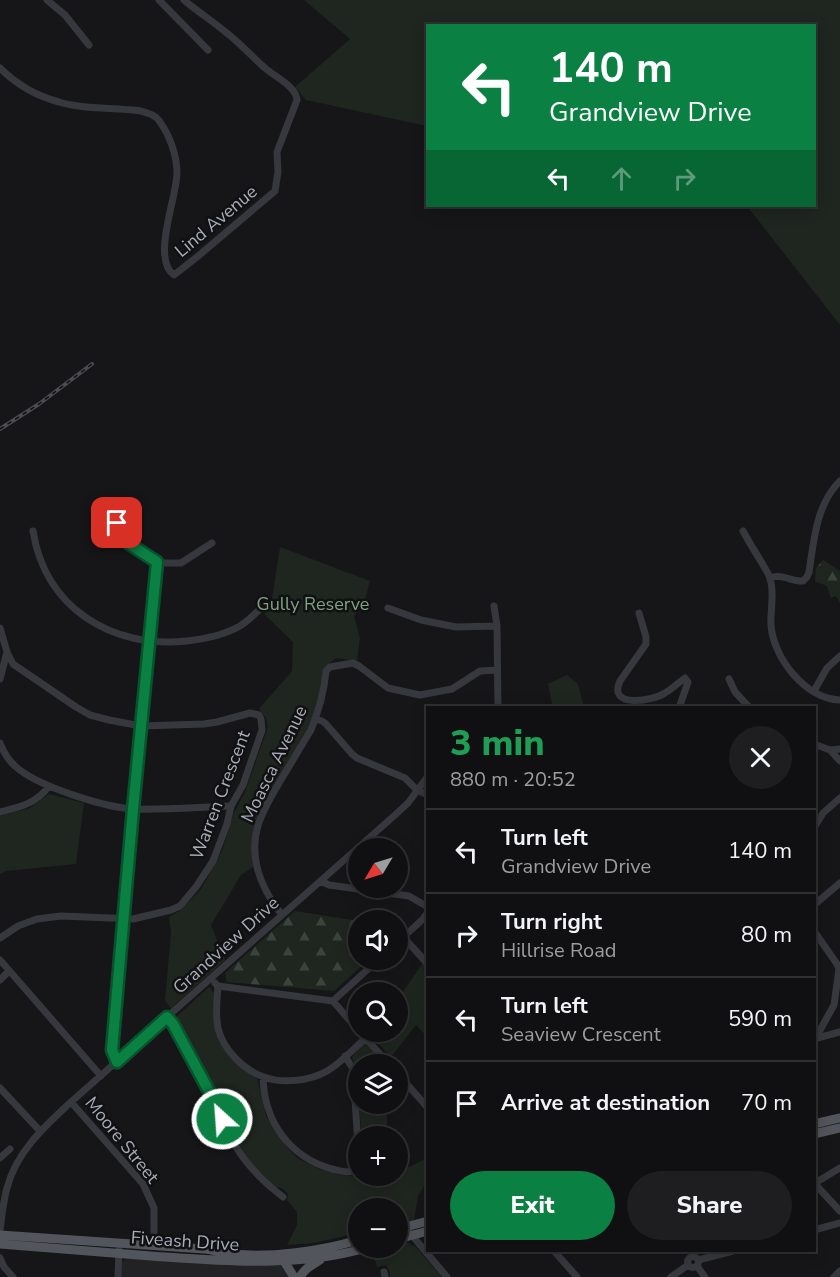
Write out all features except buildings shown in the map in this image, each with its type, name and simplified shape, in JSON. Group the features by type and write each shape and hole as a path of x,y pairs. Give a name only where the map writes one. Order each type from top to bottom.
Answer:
{"main road":[{"path":"816,1124 840,1118"},
{"path":"816,1134 840,1128"},
{"path":"408,1229 426,1222"},
{"path":"408,1230 426,1231"},
{"name":"Fiveash Drive","path":"0,1232 215,1260 263,1262 284,1261 348,1243"},
{"name":"Fiveash Drive","path":"0,1244 212,1250 233,1254 328,1257 348,1252"},
{"path":"300,1277 310,1266 328,1257"},
{"path":"284,1261 294,1277"}],"street":[{"path":"47,0 64,15 89,45"},
{"path":"159,0 208,50"},
{"name":"Lind Avenue","path":"0,68 9,77 45,98 61,103 103,109 141,111 158,119 166,130 176,158 176,186 164,252 168,270 174,275 197,258 276,189 277,152 297,100 297,94 290,87 184,0"},
{"path":"770,578 786,577 798,582 807,578 821,509 840,481"},
{"path":"111,508 123,538 157,562 181,563 212,543"},
{"path":"33,531 45,572 55,588 85,617 124,637 149,642 175,643 199,640 241,625 267,602"},
{"path":"743,531 770,578 771,623 775,646 803,685 823,697 840,700"},
{"path":"117,1062 112,1050 157,562"},
{"path":"494,606 497,626 498,706"},
{"path":"388,608 421,620 456,627 497,626"},
{"path":"639,613 646,644 620,681 619,694 629,702 664,694 685,678 688,682 681,706"},
{"path":"0,628 13,664 90,715 141,726"},
{"path":"0,679 7,652"},
{"path":"814,691 827,668 840,656"},
{"name":"Moasca Avenue","path":"282,915 257,873 255,839 270,799 315,719 322,701 326,671 330,667 352,663 388,688 420,695 452,689 480,671 497,670"},
{"path":"729,679 735,692 748,706"},
{"name":"Warren Crescent","path":"0,938 18,926 37,919 83,916 124,920 149,916 180,906 196,887 221,844 231,806 243,785 262,730 261,719 259,715 246,713 217,723 141,726"},
{"path":"315,719 326,724 357,758 405,778 417,790 426,794"},
{"path":"0,743 3,752 15,767 49,786 75,796 133,809 231,806"},
{"path":"816,745 830,750 840,749"},
{"path":"830,750 840,761"},
{"name":"Grandview Drive","path":"0,1232 3,1187 40,1131 395,815 408,803 426,779"},
{"path":"0,812 29,804 49,786"},
{"path":"816,825 823,813 840,798"},
{"path":"816,809 823,813"},
{"path":"321,881 329,885 409,896 426,909"},
{"path":"816,903 840,883"},
{"path":"408,933 426,913"},
{"path":"816,934 839,969 834,1005 816,1037"},
{"path":"408,947 426,962"},
{"path":"0,960 100,1076"},
{"path":"333,1001 367,970"},
{"path":"0,980 9,971"},
{"path":"212,979 218,986 333,1001 348,1018"},
{"path":"218,986 218,1027 226,1046 239,1061 263,1077 278,1081 306,1079 327,1071 345,1056 355,1042"},
{"path":"167,1017 173,1024 218,1108 238,1151 264,1183 283,1197"},
{"path":"816,1039 840,1032"},
{"path":"370,1042 380,1054"},
{"path":"345,1056 353,1069 357,1126"},
{"path":"263,1077 263,1094 270,1113 282,1136 291,1147 302,1156 325,1167 348,1172"},
{"path":"408,1085 426,1106"},
{"path":"0,1088 40,1131"},
{"name":"Moore Street","path":"71,1102 143,1184 154,1208 154,1232"},
{"path":"0,1158 10,1149"},
{"path":"816,1182 840,1168"},
{"path":"816,1184 840,1211"},
{"path":"816,1229 840,1223"},
{"path":"408,1233 447,1277"},
{"path":"118,1277 119,1248"},
{"path":"555,1252 577,1277"},
{"path":"683,1252 693,1268 697,1263 730,1252"},
{"path":"300,1256 300,1277"},
{"path":"0,1258 13,1277"},
{"path":"671,1277 689,1262"},
{"path":"697,1263 705,1277"},
{"path":"834,1277 840,1271"}],"shaded area":[{"path":"130,1257 286,1266 292,1277 121,1277 122,1262"}],"green space":[{"path":"304,0 840,0 840,325 748,207 816,207 816,24 426,24 426,126 306,100 295,87 350,39"},
{"name":"Gully Reserve","path":"280,547 370,581 364,604 354,616 360,638 357,661 336,658 323,669 323,685 309,729 275,786 253,844 253,867 241,875 211,925 225,960 171,1008 165,1001 171,932 169,917 181,910 201,889 222,851 233,815 245,792 268,727 266,718 259,709 292,671 293,642 264,614 271,605"},
{"path":"823,560 840,571 840,603 836,596 831,598 827,586 815,581 816,568"},
{"path":"567,675 578,684 584,706 553,706 548,684"},
{"path":"49,794 84,803 76,864 6,871 0,874 0,816 30,808"},
{"path":"295,911 348,919 348,970 357,970 334,991 227,982 225,973"},
{"path":"423,963 426,967 426,1036 416,1025 408,1035 408,985"},
{"path":"209,987 215,994 215,1029 237,1063 257,1078 266,1116 289,1150 299,1159 319,1169 348,1176 348,1186 408,1186 408,1168 426,1158 426,1184 418,1196 414,1220 408,1222 408,1198 348,1198 348,1235 314,1243 287,1245 297,1225 297,1212 287,1200 288,1194 261,1176 244,1155 232,1135 221,1108 174,1019"},
{"path":"366,1042 376,1054 355,1054"},
{"path":"377,1042 403,1042 393,1054 388,1054"},
{"path":"360,1114 387,1114 387,1126 361,1126"},
{"path":"408,1243 416,1247 442,1277 390,1277 386,1265 377,1267 374,1258 408,1258"}],"railway":[{"path":"0,429 39,404 92,364"}],"route":[{"path":"117,523 123,538 128,543 157,562 112,1050 117,1062 167,1017 173,1024 222,1119"}]}
